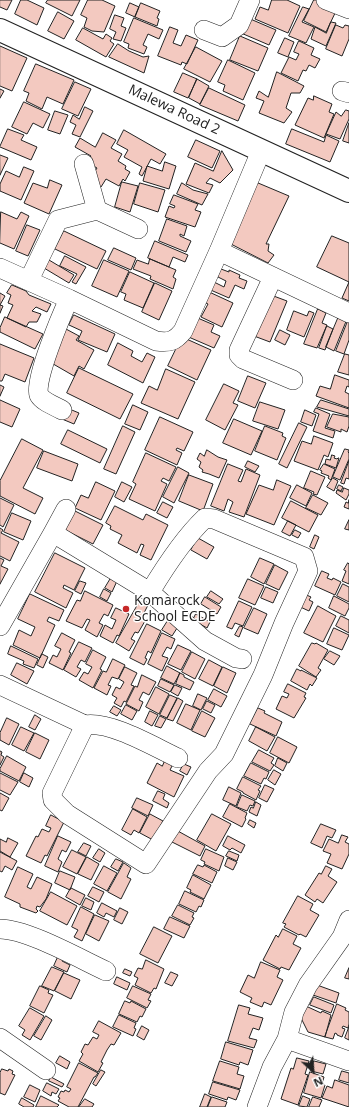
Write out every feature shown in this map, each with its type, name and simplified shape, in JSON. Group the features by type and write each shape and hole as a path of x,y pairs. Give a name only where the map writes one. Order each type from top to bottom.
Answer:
{"main road":[{"name":"Malewa Road 2","path":"0,30 349,191"}],"street":[{"path":"204,30 222,37 239,25 250,0"},
{"path":"326,0 349,9"},
{"path":"0,268 29,280 156,342 166,343 177,338 183,330 219,251 261,151"},
{"path":"84,164 96,210"},
{"path":"29,280 58,220 96,210 138,229"},
{"path":"219,251 349,313"},
{"path":"273,277 239,350 239,355 243,359 293,380"},
{"path":"62,410 43,399 39,395 38,388 48,351 69,299"},
{"path":"0,626 66,508"},
{"path":"85,725 52,792 53,800 66,814 146,864 208,771 224,754 263,675 284,622 308,571 304,556 214,519 205,518 167,565 150,592"},
{"path":"53,533 150,592 205,641 236,658 242,659"},
{"path":"0,685 85,725 93,724 112,728 178,758"},
{"path":"0,930 8,929 41,941 106,971"},
{"path":"257,1107 272,1067 288,1038 294,1012 308,985 347,932"},
{"path":"0,1038 46,1070"},
{"path":"288,1038 349,1061"}],"building":[{"path":"0,0 12,0 7,10 0,7"},
{"path":"21,0 27,0 44,8 37,25 15,14"},
{"path":"48,0 80,0 72,16 46,3"},
{"path":"88,0 102,0 115,6 104,32 92,31 84,27 87,18 81,15"},
{"path":"272,0 287,0 300,6 288,33 255,19 260,7 268,10"},
{"path":"314,0 319,0 337,9 326,32 304,21"},
{"path":"130,3 139,7 135,17 126,13"},
{"path":"141,3 160,11 157,18 159,19 157,26 135,17"},
{"path":"303,7 309,9 302,22 314,27 306,43 289,36"},
{"path":"58,12 74,21 64,39 48,31"},
{"path":"115,15 124,18 121,26 126,28 121,41 113,39 116,32 110,29"},
{"path":"134,18 163,30 159,39 148,34 143,45 147,47 144,54 128,48 129,44 124,42"},
{"path":"248,18 276,30 269,45 241,33"},
{"path":"331,22 336,23 326,46 311,39 315,27 326,33"},
{"path":"336,25 343,28 345,25 349,26 349,39 342,56 326,49"},
{"path":"170,27 178,30 173,43 181,46 186,35 198,40 187,64 182,62 181,65 158,56"},
{"path":"83,28 103,39 106,34 112,38 110,41 114,44 106,57 76,40"},
{"path":"240,36 268,48 258,71 230,60"},
{"path":"285,38 294,42 288,57 278,53"},
{"path":"299,41 314,48 311,55 320,59 315,68 309,65 306,71 303,70 298,81 281,73 289,57 296,60 299,54 294,52"},
{"path":"118,44 143,57 149,56 144,73 109,57"},
{"path":"0,46 27,58 12,91 0,86"},
{"path":"196,47 222,61 210,82 184,69"},
{"path":"228,60 255,73 243,100 223,91 225,85 218,82"},
{"path":"36,64 74,80 63,104 47,97 42,109 26,101 29,93 24,91"},
{"path":"277,72 304,86 300,93 291,93 286,108 292,112 284,123 259,113 264,101 256,98 259,91 268,97"},
{"path":"183,73 197,79 188,98 174,92"},
{"path":"197,79 209,86 200,104 189,98"},
{"path":"75,82 91,89 78,116 62,109"},
{"path":"209,88 245,105 238,121 200,105"},
{"path":"0,89 4,91 0,98"},
{"path":"314,96 332,104 329,112 334,114 324,138 295,125 308,98 313,100"},
{"path":"24,102 50,114 43,128 33,123 27,134 12,127"},
{"path":"85,107 93,111 80,137 72,134 76,125 70,122 73,115 79,119"},
{"path":"346,110 349,111 349,119 340,139 326,134 336,112 341,116"},
{"path":"55,111 68,115 60,134 48,130"},
{"path":"349,123 349,143 343,141"},
{"path":"8,129 24,135 21,140 37,147 31,160 0,147"},
{"path":"292,129 324,142 326,135 339,141 330,162 286,144"},
{"path":"124,130 166,154 160,164 151,159 142,176 139,174 142,167 124,157 128,150 117,144"},
{"path":"103,133 116,140 111,148 122,154 118,161 126,166 125,169 130,172 125,181 123,179 119,186 106,179 101,187 89,181 97,168 87,162 91,156 75,147 80,138 95,147"},
{"path":"196,140 220,151 212,168 188,157"},
{"path":"222,151 233,170 220,183 210,178 206,183 213,185 209,193 186,184 195,163 213,171"},
{"path":"0,155 8,158 0,175"},
{"path":"165,162 176,166 169,189 143,181 147,166 162,171"},
{"path":"24,167 34,171 21,200 0,191 0,184 6,171 19,177"},
{"path":"50,180 62,185 49,214 24,203 33,183 47,188"},
{"path":"251,180 289,196 266,244 269,244 268,251 274,255 268,263 225,241"},
{"path":"122,182 138,186 130,212 115,207"},
{"path":"140,183 165,190 158,212 134,204"},
{"path":"182,183 193,190 208,194 202,205 177,194"},
{"path":"174,195 198,204 195,210 201,212 195,227 165,217 169,206 174,208 175,206 170,204"},
{"path":"1,212 17,219 21,212 29,216 14,249 0,243"},
{"path":"167,219 187,226 184,236 180,234 180,236 191,241 186,252 159,241"},
{"path":"27,225 40,230 28,256 16,251"},
{"path":"64,231 106,251 97,269 55,249"},
{"path":"332,236 349,243 349,282 317,267"},
{"path":"155,241 188,255 185,262 173,257 169,267 148,258"},
{"path":"114,248 136,258 131,270 108,260"},
{"path":"65,256 86,267 76,284 72,282 77,274 60,266"},
{"path":"150,259 176,270 173,277 176,279 173,289 150,279 151,276 133,269 137,260 148,264"},
{"path":"49,260 74,275 69,283 44,268"},
{"path":"104,260 129,271 117,297 92,286"},
{"path":"221,269 229,272 229,270 240,275 239,278 247,281 244,289 235,285 229,298 206,288 210,280 224,287 226,281 218,277"},
{"path":"130,272 154,283 143,308 124,300 126,294 121,292"},
{"path":"349,282 349,301 342,298"},
{"path":"155,283 172,291 159,320 142,312"},
{"path":"12,285 26,291 29,295 51,304 47,312 36,307 32,311 41,314 37,322 29,322 26,327 7,318 13,305 8,303 11,295 7,293"},
{"path":"207,291 233,303 222,327 201,317 208,304 202,301"},
{"path":"0,293 5,296 0,305"},
{"path":"271,295 287,301 270,342 254,336"},
{"path":"0,305 3,306 0,313"},
{"path":"318,309 326,313 322,323 327,325 317,348 304,344"},
{"path":"294,311 307,316 309,311 314,313 304,337 287,330"},
{"path":"74,315 115,334 107,352 78,340 82,331 69,325"},
{"path":"193,316 214,325 211,332 220,336 214,348 184,335"},
{"path":"339,316 347,319 334,351 326,347"},
{"path":"5,317 43,334 35,349 0,332 0,328"},
{"path":"348,321 349,340 344,354 336,351"},
{"path":"327,326 333,329 325,350 319,348"},
{"path":"66,329 79,336 76,340 94,350 84,369 79,366 74,376 48,361"},
{"path":"280,330 290,335 285,345 275,340"},
{"path":"182,337 211,350 197,380 168,366"},
{"path":"118,343 133,351 131,356 142,362 147,353 155,357 143,383 108,365"},
{"path":"0,344 34,358 25,382 5,374 2,381 0,381"},
{"path":"345,354 349,355 349,375 338,372"},
{"path":"79,368 133,394 120,419 67,393"},
{"path":"166,369 195,382 178,419 141,403 149,386 157,390"},
{"path":"335,375 349,380 349,387 347,386 345,392 349,394 349,408 316,396 320,386 330,389"},
{"path":"248,376 266,383 255,408 238,401"},
{"path":"224,384 239,391 233,403 238,405 225,430 206,420"},
{"path":"0,385 4,387 0,396"},
{"path":"0,400 20,409 12,427 0,422"},
{"path":"321,400 349,409 349,416 317,407"},
{"path":"260,402 285,410 278,429 253,421"},
{"path":"133,405 148,412 140,430 125,424"},
{"path":"67,408 79,413 74,424 62,419"},
{"path":"316,408 330,414 325,428 335,431 333,438 313,431 319,414 314,412"},
{"path":"305,410 316,415 312,426 301,422"},
{"path":"333,414 349,417 347,432 341,429 341,432 327,427"},
{"path":"160,417 193,432 184,451 177,448 176,450 182,453 177,465 145,450"},
{"path":"234,419 262,431 251,455 223,443"},
{"path":"299,423 307,427 287,468 279,464"},
{"path":"123,426 135,432 116,474 104,469"},
{"path":"265,426 283,433 282,436 286,438 277,460 255,451"},
{"path":"68,430 107,449 100,463 61,444"},
{"path":"314,436 333,443 328,457 324,455 318,470 294,461 302,441 311,444"},
{"path":"22,439 43,450 23,488 43,498 35,514 0,496 0,481"},
{"path":"345,449 349,450 349,459 340,480 333,477"},
{"path":"207,450 218,457 227,460 219,478 202,472 203,470 199,467 201,462 197,459 200,453 204,456"},
{"path":"44,451 78,464 72,481 37,468"},
{"path":"146,453 176,467 169,481 163,478 161,481 167,484 155,511 129,499 136,484 133,482"},
{"path":"332,455 335,456 334,458 339,458 336,468 325,464 326,459 330,460"},
{"path":"248,461 259,466 255,472 245,467"},
{"path":"349,461 349,479 346,478 344,484 341,483"},
{"path":"228,464 243,470 238,481 241,482 246,469 260,475 244,517 229,512 233,502 228,499 224,511 211,506"},
{"path":"324,464 335,469 331,480 328,478 329,476 321,473 322,471 320,470"},
{"path":"178,467 189,473 174,503 163,497"},
{"path":"311,471 325,477 317,495 313,494 314,492 304,488"},
{"path":"189,475 213,484 203,511 179,501"},
{"path":"333,478 338,481 334,491 327,487"},
{"path":"277,480 291,486 274,525 246,514 259,485 273,490"},
{"path":"96,482 115,491 101,520 75,508 81,495 88,498"},
{"path":"122,482 132,487 124,502 115,497"},
{"path":"297,485 312,493 306,506 290,498"},
{"path":"339,485 343,487 341,491 337,489"},
{"path":"344,488 349,490 346,500 336,493 337,490 342,492"},
{"path":"313,495 328,503 321,515 306,508"},
{"path":"0,498 14,505 3,527 0,525"},
{"path":"349,500 349,509 344,507 346,502 348,503"},
{"path":"291,501 318,515 309,532 282,518"},
{"path":"163,502 173,507 167,518 157,513"},
{"path":"115,506 143,520 146,514 168,525 151,560 140,555 144,545 141,544 137,553 118,543 122,535 110,529 111,526 106,523"},
{"path":"71,509 103,525 93,544 61,528"},
{"path":"12,513 31,521 23,540 4,532"},
{"path":"349,520 349,530 345,529"},
{"path":"288,521 296,525 290,536 282,532"},
{"path":"0,528 3,530 1,533 19,542 10,561 0,556"},
{"path":"295,530 301,533 298,538 292,535"},
{"path":"315,535 319,537 314,549 310,547"},
{"path":"198,538 214,547 207,559 191,550"},
{"path":"55,553 85,568 74,590 64,585 63,588 73,593 66,608 35,592"},
{"path":"0,558 4,560 1,566 8,569 0,584"},
{"path":"260,558 274,564 264,584 251,577"},
{"path":"348,563 349,584 342,581 346,571 344,570"},
{"path":"275,565 288,572 279,590 266,584"},
{"path":"322,571 329,574 327,578 332,580 333,578 341,582 335,595 315,586"},
{"path":"111,578 117,581 112,592 105,588"},
{"path":"248,579 264,586 255,605 239,598"},
{"path":"80,581 86,583 81,594 75,591"},
{"path":"343,584 349,587 349,602 337,596"},
{"path":"266,587 278,592 273,603 261,598"},
{"path":"104,589 111,593 107,601 100,597"},
{"path":"85,591 113,605 108,616 104,614 99,623 103,625 97,637 85,630 90,620 87,619 82,628 66,621 77,600 80,601"},
{"path":"211,591 223,599 219,604 207,597"},
{"path":"302,593 311,597 309,600 313,602 309,611 296,605"},
{"path":"30,594 64,610 59,621 49,617 47,621 55,625 40,658 13,645 19,630 31,636 35,627 18,619"},
{"path":"334,596 349,604 349,608 345,616 329,608"},
{"path":"205,597 221,607 217,614 201,604"},
{"path":"140,601 148,605 141,619 145,621 138,633 135,632 131,639 135,641 129,651 116,643"},
{"path":"239,601 252,607 243,626 235,623 232,629 227,627"},
{"path":"318,606 336,616 323,642 304,633"},
{"path":"116,608 129,614 119,636 117,635 113,643 100,636 105,625 112,629 116,620 111,618"},
{"path":"254,608 267,614 258,634 244,628"},
{"path":"196,614 210,622 207,628 193,620"},
{"path":"341,616 349,620 349,633 336,626"},
{"path":"169,619 179,625 172,636 162,630"},
{"path":"147,624 161,631 151,653 148,651 145,658 147,659 144,665 130,658"},
{"path":"240,626 243,627 239,637 235,635"},
{"path":"334,628 349,635 342,650 327,644"},
{"path":"62,633 75,640 63,670 49,663 53,655 57,657 61,649 55,646"},
{"path":"162,633 175,639 171,649 167,647 162,656 168,658 162,671 148,664"},
{"path":"79,642 92,648 85,662 81,660 77,667 81,669 76,677 64,670"},
{"path":"312,643 316,643 328,650 318,668 321,670 316,677 299,666"},
{"path":"178,645 191,651 181,670 168,664"},
{"path":"11,646 38,659 34,668 23,664 24,661 8,654"},
{"path":"93,650 106,657 100,669 102,670 93,688 79,680 84,672 88,674 92,667 86,664"},
{"path":"330,651 340,656 334,665 324,659"},
{"path":"192,652 205,659 195,679 182,672"},
{"path":"42,654 48,657 43,668 37,665"},
{"path":"113,659 125,665 118,679 112,677 108,685 111,686 107,695 94,688 103,671 106,672"},
{"path":"209,660 222,667 213,686 199,679"},
{"path":"17,663 34,671 27,684 11,675"},
{"path":"167,666 180,673 174,684 161,678"},
{"path":"125,667 137,673 131,685 134,686 126,702 124,701 121,707 114,703 117,698 112,695 116,687 120,689 124,682 119,679"},
{"path":"223,667 236,673 227,693 214,686"},
{"path":"297,669 317,678 312,686 310,684 307,690 291,681"},
{"path":"180,673 184,675 184,677 194,682 190,690 176,684"},
{"path":"142,675 156,682 149,695 143,692 139,700 143,702 139,711 126,704 135,686 137,687"},
{"path":"161,679 174,685 170,692 158,686"},
{"path":"288,684 306,693 304,697 306,698 294,718 276,709 282,696 287,698 289,694 284,692"},
{"path":"175,685 182,688 178,696 171,692"},
{"path":"156,687 169,694 159,714 146,707"},
{"path":"214,689 227,696 221,707 208,700"},
{"path":"198,694 207,698 201,710 193,706"},
{"path":"170,695 177,698 167,718 160,715"},
{"path":"178,698 183,701 173,721 167,719"},
{"path":"207,701 215,705 211,713 203,709"},
{"path":"186,704 200,710 191,730 177,723"},
{"path":"126,705 137,711 132,720 121,714"},
{"path":"114,706 121,710 117,716 110,712"},
{"path":"258,708 265,711 264,713 282,722 276,736 250,724"},
{"path":"150,711 158,715 152,726 145,722"},
{"path":"202,711 215,718 205,737 192,731"},
{"path":"35,715 41,719 35,730 29,727"},
{"path":"160,716 166,719 161,728 155,726"},
{"path":"7,718 19,724 9,745 0,740 0,733"},
{"path":"21,727 34,733 24,751 12,745"},
{"path":"256,727 275,737 267,751 249,741"},
{"path":"35,733 49,740 40,759 26,752"},
{"path":"278,737 297,747 289,763 270,753"},
{"path":"259,750 274,758 271,763 274,765 270,771 252,762"},
{"path":"0,751 2,752 1,755 4,757 0,765"},
{"path":"7,756 26,767 19,781 0,771"},
{"path":"167,756 175,760 170,770 184,776 174,797 147,783 157,763 162,766"},
{"path":"278,758 287,763 283,771 275,766"},
{"path":"251,763 269,772 266,779 264,778 261,784 244,776"},
{"path":"184,764 191,767 187,775 180,771"},
{"path":"274,770 281,774 275,785 268,780"},
{"path":"0,773 18,782 10,795 0,790"},
{"path":"24,773 33,778 29,787 20,782"},
{"path":"243,777 261,786 258,790 260,791 256,800 237,789"},
{"path":"265,785 274,789 267,802 259,798"},
{"path":"229,787 241,793 236,806 223,800"},
{"path":"158,791 165,794 163,799 169,803 167,808 153,801"},
{"path":"0,793 9,798 2,811 0,810"},
{"path":"242,795 255,801 253,806 250,805 247,811 237,807"},
{"path":"137,798 153,805 148,816 132,808"},
{"path":"256,802 261,805 257,816 249,812 251,807 253,808"},
{"path":"230,804 247,813 242,827 223,817"},
{"path":"133,809 147,817 139,833 134,830 131,835 122,830"},
{"path":"150,814 163,821 153,840 140,833"},
{"path":"212,814 231,824 216,851 197,840"},
{"path":"51,815 64,822 47,856 45,855 41,863 26,856 36,836 38,837 42,829 49,832 51,828 46,826"},
{"path":"250,820 256,823 254,828 248,824"},
{"path":"321,824 336,830 332,838 327,836 322,848 311,843"},
{"path":"176,830 205,846 200,856 170,841"},
{"path":"342,835 348,837 345,842 349,844 349,854 342,869 327,863 331,854 323,851 329,839 338,843"},
{"path":"58,836 71,842 66,852 62,850 58,859 62,862 58,872 45,866"},
{"path":"228,836 245,845 241,853 232,848 230,850 223,846"},
{"path":"8,838 18,843 10,857 0,851 0,839 6,842"},
{"path":"84,843 91,846 86,856 78,852"},
{"path":"99,849 105,853 100,862 93,858"},
{"path":"206,849 224,857 219,871 204,864 205,862 201,860"},
{"path":"72,850 86,857 77,874 63,867"},
{"path":"229,851 239,855 237,861 226,856"},
{"path":"0,852 17,861 12,870 5,866 2,872 0,871"},
{"path":"87,857 99,864 91,880 78,874"},
{"path":"228,858 237,862 233,870 225,866"},
{"path":"116,859 123,862 118,871 111,867"},
{"path":"124,863 131,868 127,877 131,879 121,899 108,892"},
{"path":"198,865 203,867 204,865 217,872 212,883 193,874"},
{"path":"104,866 117,873 107,891 94,884"},
{"path":"326,866 332,869 328,876 337,882 323,903 317,899 315,902 305,895 319,873 321,874"},
{"path":"18,867 33,874 27,887 31,889 37,877 52,884 46,899 40,907 37,906 36,909 38,911 36,913 20,907 20,904 5,897"},
{"path":"60,871 75,877 70,890 55,883"},
{"path":"193,875 211,885 204,899 190,892 191,890 187,888"},
{"path":"93,887 104,892 99,902 88,896"},
{"path":"71,888 85,895 80,905 66,897"},
{"path":"185,891 204,900 201,907 199,906 196,912 179,904"},
{"path":"51,892 77,906 67,925 40,911"},
{"path":"298,896 313,904 310,910 319,915 306,937 284,927 286,924 283,923"},
{"path":"86,898 94,902 91,910 82,906"},
{"path":"102,903 117,911 114,917 106,913 104,917 97,913"},
{"path":"178,905 194,913 192,917 194,918 190,925 172,916"},
{"path":"81,907 94,914 82,941 74,937 78,930 72,927"},
{"path":"120,908 128,912 122,924 114,920"},
{"path":"95,915 109,921 99,941 86,934"},
{"path":"170,917 190,926 184,938 164,929"},
{"path":"154,927 172,936 158,963 140,954"},
{"path":"283,929 297,936 293,944 301,948 289,970 281,967 280,969 263,960 276,935 278,937"},
{"path":"58,957 70,965 67,972 54,966"},
{"path":"146,960 164,969 156,989 154,988 151,993 135,985 138,978 134,976 138,968 142,969"},
{"path":"261,962 280,970 277,977 283,980 271,1005 264,1002 262,1007 250,1002 252,998 240,992 248,975 254,978"},
{"path":"52,967 64,972 54,991 42,986"},
{"path":"349,968 349,979 345,978"},
{"path":"125,969 132,972 130,976 123,973"},
{"path":"171,972 178,975 172,986 165,983"},
{"path":"64,973 80,980 71,999 55,991"},
{"path":"117,977 130,983 127,990 114,984"},
{"path":"317,985 339,993 336,1003 313,995"},
{"path":"40,986 49,990 48,993 53,995 44,1013 30,1006"},
{"path":"133,986 151,994 148,1000 151,1001 147,1008 127,998"},
{"path":"314,997 334,1005 331,1013 310,1005"},
{"path":"125,1001 130,1003 131,1001 146,1009 142,1017 140,1016 137,1022 119,1014"},
{"path":"337,1004 346,1008 345,1010 349,1012 349,1024 348,1028 343,1026 342,1028 345,1029 342,1037 335,1033 333,1039 325,1037"},
{"path":"239,1005 250,1008 248,1014 263,1018 259,1030 253,1028 249,1038 257,1040 254,1048 228,1041"},
{"path":"308,1007 321,1013 322,1011 331,1015 325,1037 308,1032 299,1014 303,1008"},
{"path":"30,1008 44,1016 30,1040 22,1035 25,1030 19,1026"},
{"path":"119,1015 136,1023 134,1028 136,1029 133,1036 113,1027"},
{"path":"46,1016 52,1020 41,1040 34,1036"},
{"path":"99,1021 121,1033 114,1045 111,1044 107,1050 101,1062 103,1063 98,1072 79,1061 83,1054 81,1052 85,1044 88,1045 93,1037 97,1039 99,1035 93,1032"},
{"path":"142,1026 149,1030 144,1040 137,1036"},
{"path":"349,1027 349,1040 345,1038"},
{"path":"226,1042 253,1050 248,1065 240,1062 239,1065 221,1059"},
{"path":"60,1056 70,1062 67,1069 56,1063"},
{"path":"297,1058 309,1061 305,1074 308,1075 298,1105 281,1099 291,1068 293,1069"},
{"path":"220,1061 239,1067 237,1074 244,1076 240,1089 213,1081"},
{"path":"314,1061 326,1064 323,1074 311,1071"},
{"path":"79,1063 98,1073 94,1077 78,1107 69,1107 58,1101 60,1098 58,1097 61,1091 64,1092 65,1090 69,1092 71,1089 67,1087"},
{"path":"2,1069 8,1071 9,1069 13,1071 12,1074 15,1075 5,1095 0,1093 0,1073"},
{"path":"101,1070 105,1072 96,1086 93,1084"},
{"path":"342,1071 349,1073 349,1083 339,1080"},
{"path":"310,1072 324,1077 322,1084 325,1085 321,1098 304,1093"},
{"path":"51,1077 64,1084 62,1087 49,1081"},
{"path":"335,1080 349,1085 349,1107 322,1098 327,1086 332,1088"},
{"path":"213,1082 240,1090 236,1100 228,1097 227,1100 209,1094"},
{"path":"47,1083 59,1089 56,1094 52,1092 51,1096 43,1091"},
{"path":"30,1085 40,1090 35,1102 24,1097"},
{"path":"205,1094 211,1097 207,1107 200,1107"},
{"path":"41,1096 59,1105 57,1107 36,1107"},
{"path":"303,1096 310,1099 307,1107 299,1106"},
{"path":"212,1097 227,1102 225,1107 208,1107"},
{"path":"313,1097 322,1100 319,1107 309,1107"},
{"path":"22,1098 34,1105 33,1107 24,1107 19,1104"},
{"path":"85,1099 94,1104 92,1107 79,1107"}],"place":[{"name":"Komarock School ECDE","path":"126,609"}]}
